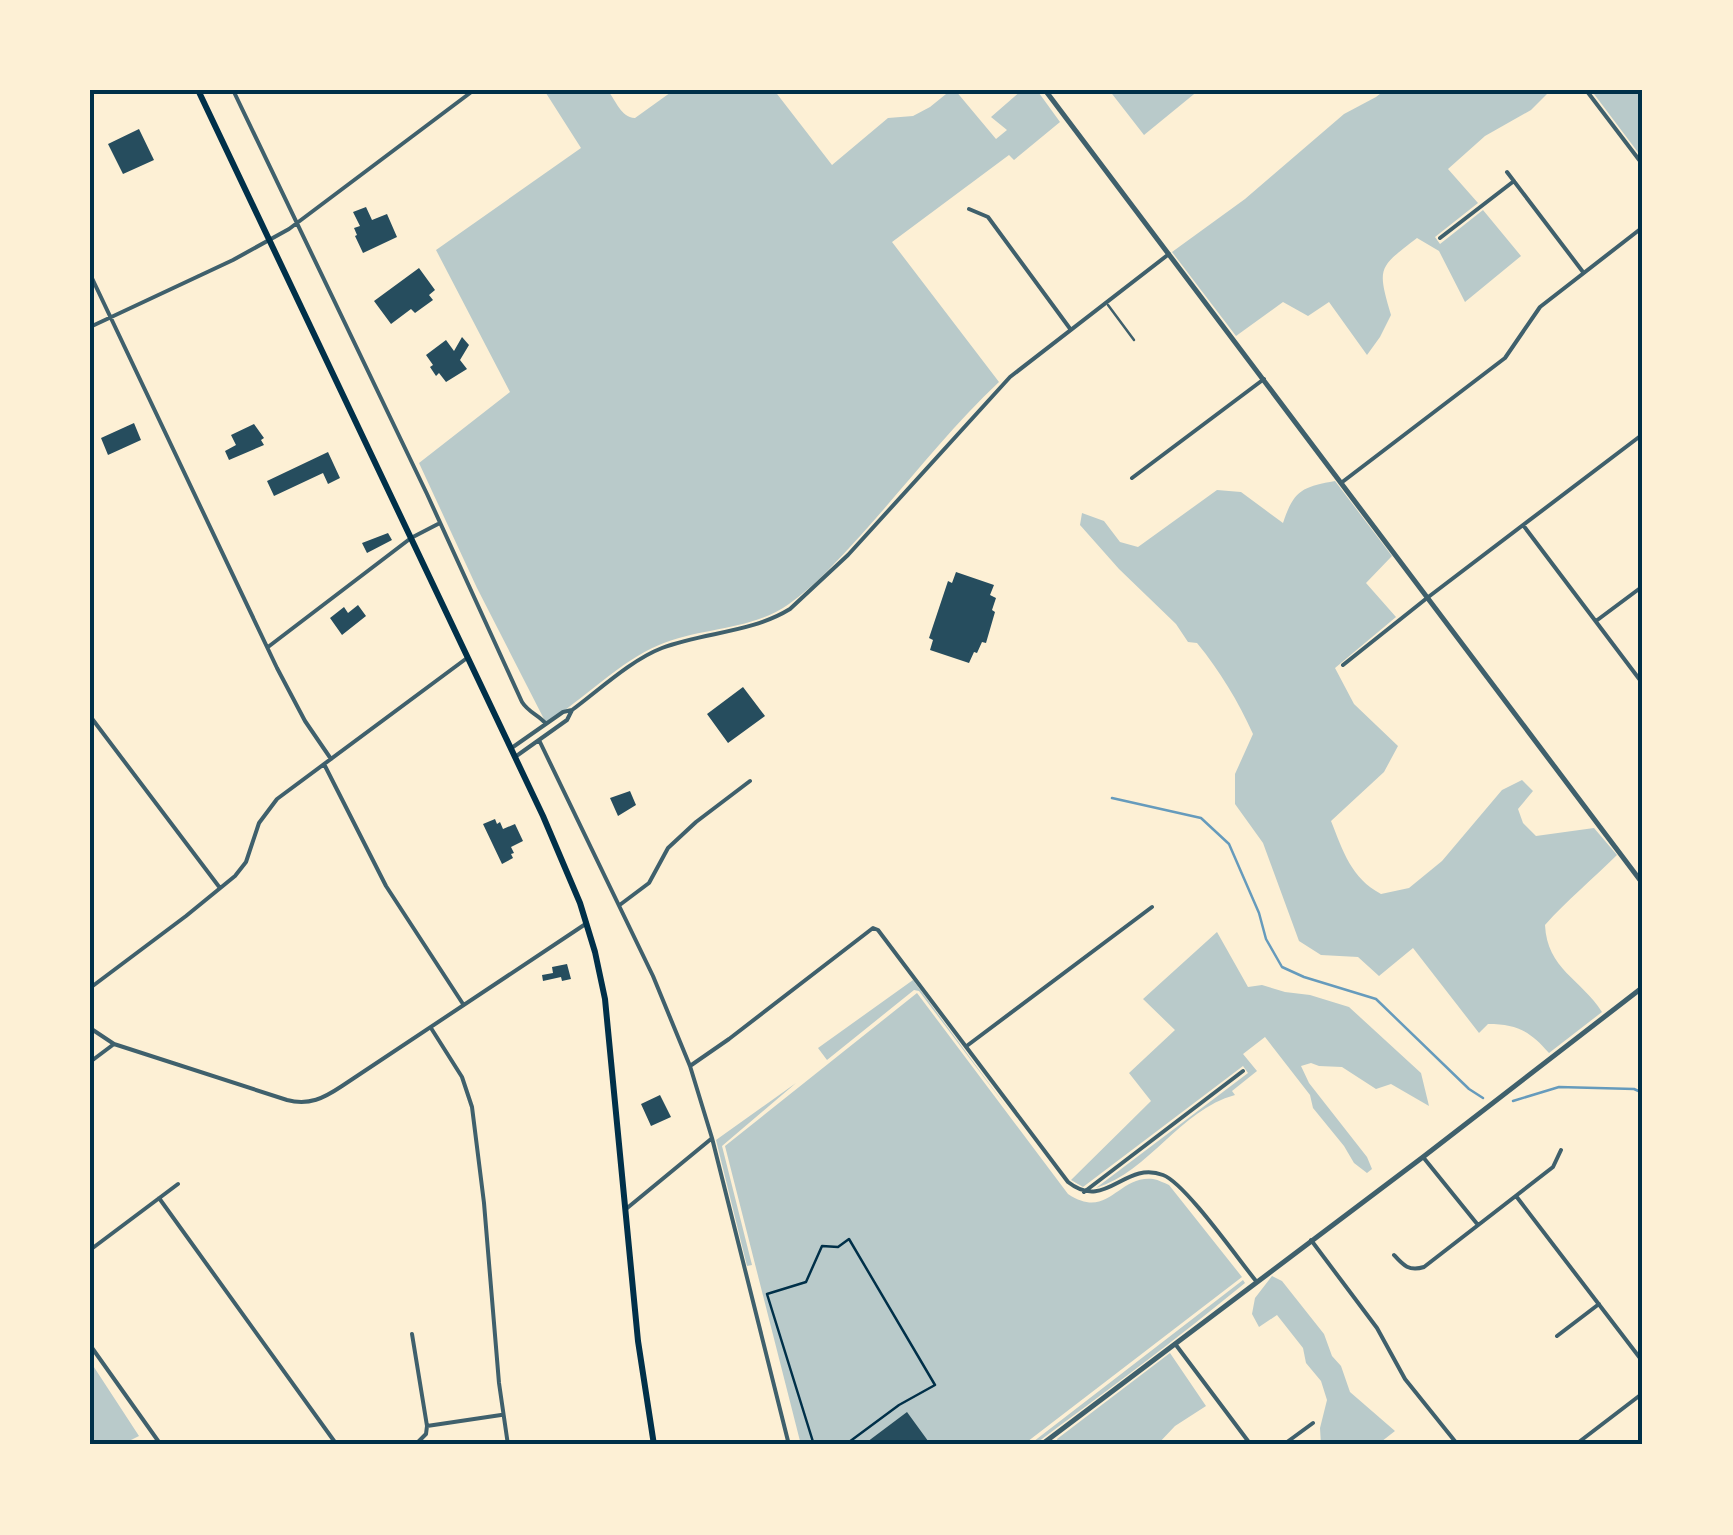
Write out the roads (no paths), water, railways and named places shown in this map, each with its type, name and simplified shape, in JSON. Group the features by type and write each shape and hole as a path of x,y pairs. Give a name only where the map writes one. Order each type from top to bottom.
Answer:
{"main road":[{"path":"198,90 565,864 586,923 609,1025 638,1341 654,1445"}],"street":[{"path":"233,90 522,702 546,724"},
{"path":"90,326 296,224 474,90"},
{"path":"1045,90 1643,884"},
{"path":"1586,90 1643,165"},
{"path":"1508,172 1583,272"},
{"path":"1440,238 1514,181"},
{"path":"970,208 988,217 1071,330"},
{"path":"1342,483 1505,358 1535,312 1643,227"},
{"path":"513,753 562,712 572,710 658,650 768,620 790,609 848,554 994,392 1169,254"},
{"path":"90,274 296,704 331,759"},
{"path":"1132,478 1264,380"},
{"path":"1344,665 1643,434"},
{"path":"268,647 411,538 440,523"},
{"path":"1523,525 1643,684"},
{"path":"1596,621 1643,586"},
{"path":"90,988 220,889 246,862 259,823 269,808 468,658"},
{"path":"513,753 568,720 572,710"},
{"path":"90,716 220,889"},
{"path":"539,740 620,904 690,1066 712,1138 789,1445"},
{"path":"324,764 386,886 464,1004"},
{"path":"620,904 649,882 668,848 750,781"},
{"path":"966,1046 1152,906"},
{"path":"90,1028 114,1044 286,1100 310,1102 326,1097 586,923"},
{"path":"690,1066 872,928 878,930 1068,1182 1084,1192 1102,1191 1146,1172 1173,1180 1256,1282"},
{"path":"1041,1445 1643,986"},
{"path":"430,1027 462,1077 472,1107 508,1445"},
{"path":"90,1062 114,1044"},
{"path":"1084,1192 1243,1071"},
{"path":"626,1209 712,1138"},
{"path":"1394,1255 1406,1268 1424,1267 1554,1167 1561,1150"},
{"path":"1423,1156 1478,1225"},
{"path":"90,1250 178,1184"},
{"path":"1516,1196 1643,1362"},
{"path":"159,1198 337,1445"},
{"path":"1311,1240 1376,1328 1405,1379 1458,1445"},
{"path":"1557,1336 1599,1304"},
{"path":"412,1334 427,1426 426,1434 415,1445"},
{"path":"1175,1343 1251,1445"},
{"path":"90,1345 161,1445"},
{"path":"1574,1445 1643,1393"},
{"path":"427,1426 502,1415"},
{"path":"1283,1445 1313,1423"}],"lane":[{"path":"1106,302 1134,340"}],"waterway":[{"path":"1112,798 1201,818 1229,844 1266,939 1282,967 1376,999 1483,1098"},
{"path":"1513,1101 1559,1087 1634,1089 1643,1093"}]}
